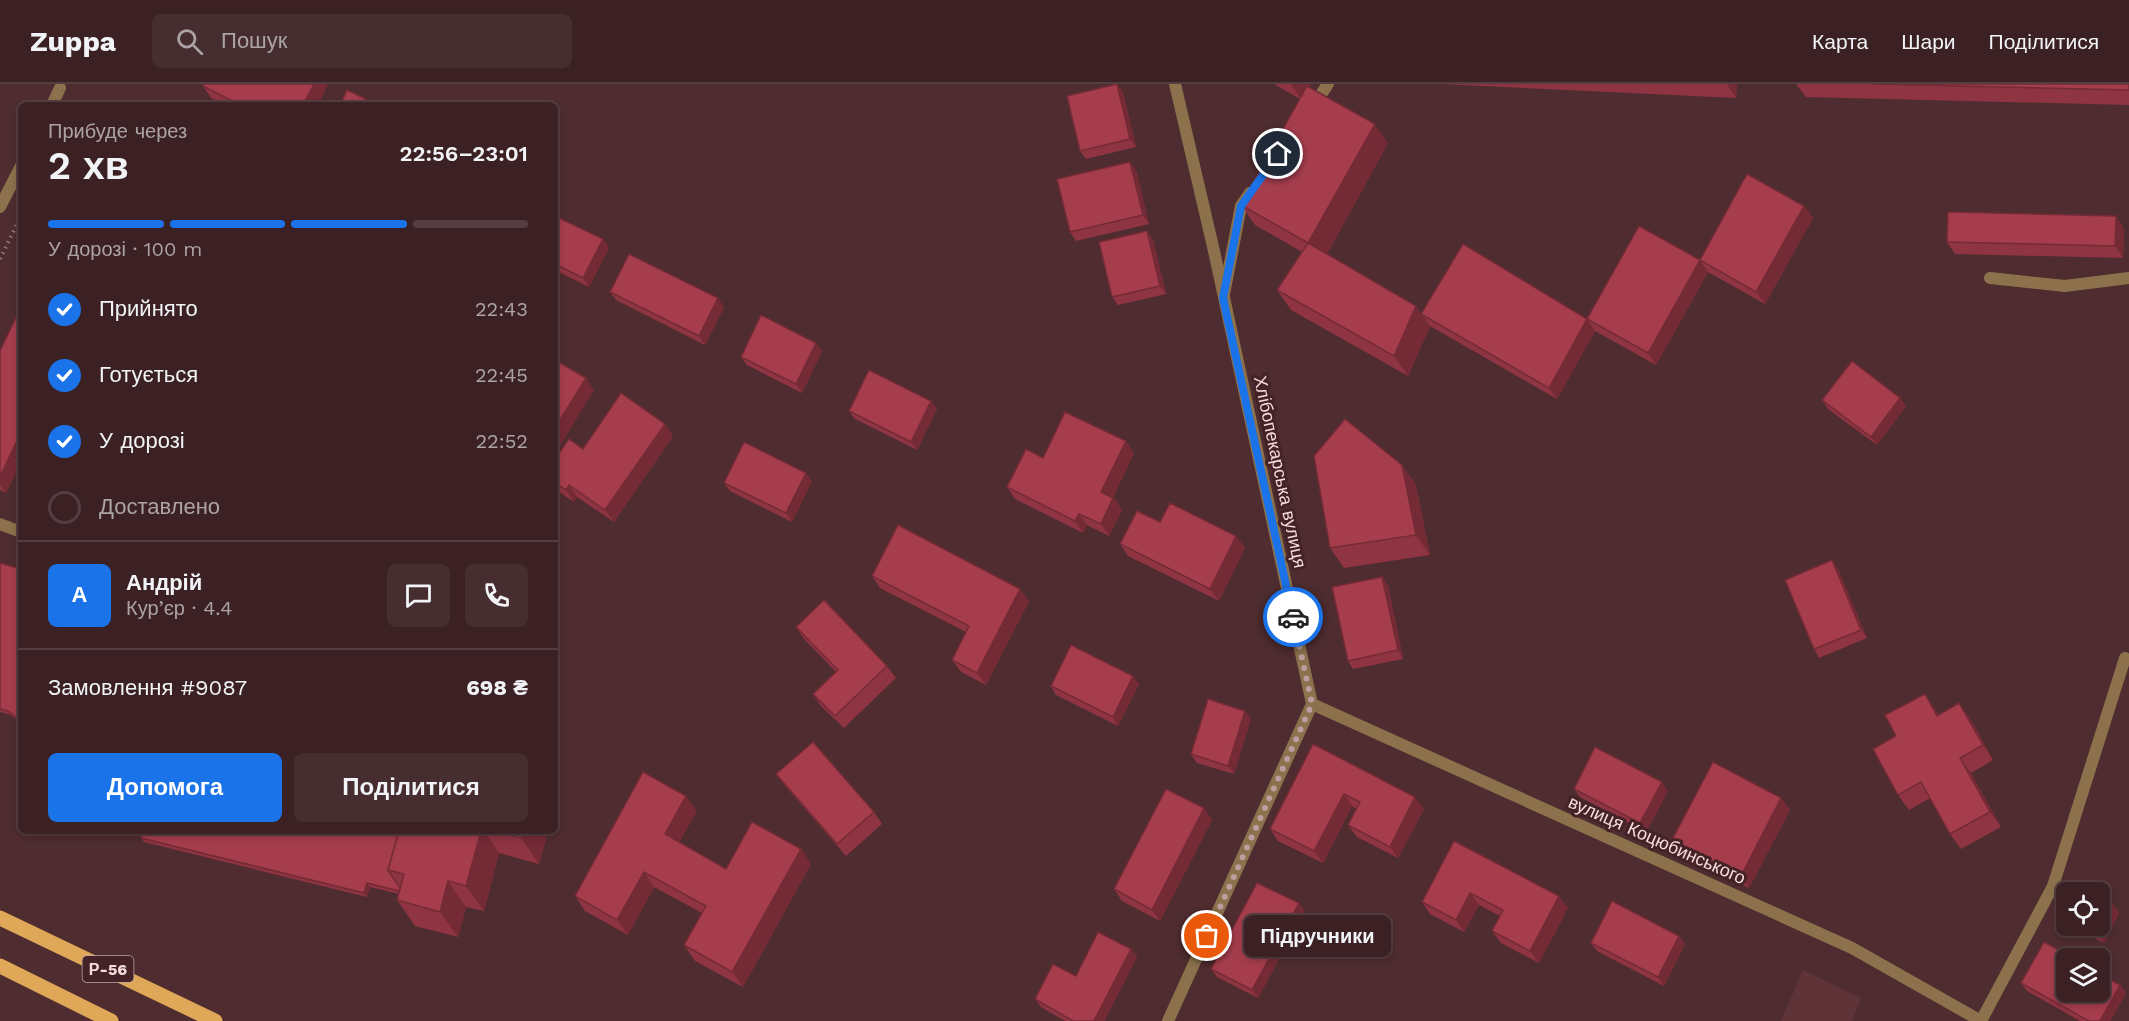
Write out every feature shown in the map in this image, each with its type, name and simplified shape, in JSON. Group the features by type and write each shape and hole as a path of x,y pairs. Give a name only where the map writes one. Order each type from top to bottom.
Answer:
{"main road":[{"name":"Р-56","path":"0,918 215,1021"},
{"name":"Р-56","path":"0,966 95,1017 111,1021"}],"street":[{"name":"Хлібопекарська вулиця","path":"1175,84 1214,251 1312,704"},
{"path":"1308,112 1328,84"},
{"path":"53,102 60,88"},
{"path":"0,207 18,172"},
{"path":"1223,298 1241,206 1254,187"},
{"path":"1990,278 2065,286 2129,278"},
{"path":"0,524 18,531"},
{"path":"1981,1021 2053,886 2125,658"},
{"path":"1168,1021 1312,704"},
{"name":"вулиця Коцюбинського","path":"1312,704 1852,948 1981,1021"}],"path":[{"path":"0,259 18,220"}],"shaded area":[{"path":"1803,970 1861,998 1852,1021 1781,1021"}],"building":[{"path":"204,84 314,84 305,102 234,102 203,86"},
{"path":"1117,84 1130,139 1080,151 1067,96"},
{"path":"1872,84 2129,84 2129,90"},
{"path":"1307,86 1375,124 1308,243 1241,205"},
{"path":"347,90 372,102 341,102"},
{"path":"1130,162 1143,215 1070,232 1057,179"},
{"path":"1747,174 1804,206 1756,292 1700,260"},
{"path":"1948,212 2116,216 2115,246 1947,242"},
{"path":"558,217 603,239 583,278 558,266"},
{"path":"1639,226 1700,260 1648,353 1587,319"},
{"path":"1147,231 1160,286 1112,297 1099,242"},
{"path":"1308,243 1416,306 1394,356 1277,290"},
{"path":"1463,244 1587,319 1549,388 1421,314"},
{"path":"629,254 718,298 699,336 610,292"},
{"path":"18,313 18,438 0,477 0,351"},
{"path":"761,315 816,343 796,384 741,357"},
{"path":"1852,361 1900,398 1871,437 1822,400"},
{"path":"558,362 586,378 558,423"},
{"path":"869,370 931,401 911,442 849,411"},
{"path":"621,393 665,424 605,510 569,485 566,490 558,485 558,455 569,439 583,449"},
{"path":"1065,412 1126,441 1101,492 1113,498 1101,524 1079,514 1075,521 1007,487 1026,449 1043,458"},
{"path":"1345,419 1402,465 1416,535 1330,548 1314,456"},
{"path":"744,442 806,473 786,513 724,483"},
{"path":"1170,503 1236,536 1210,589 1120,544 1137,511 1160,522"},
{"path":"898,525 1020,589 977,673 952,660 969,626 872,576"},
{"path":"1832,560 1861,630 1814,649 1785,580"},
{"path":"0,563 18,568 18,719 8,711 0,709"},
{"path":"1382,577 1398,650 1348,661 1332,587"},
{"path":"824,600 887,666 835,716 813,694 838,670 796,627"},
{"path":"1071,645 1133,676 1113,717 1051,686"},
{"path":"1925,694 1937,716 1959,703 1983,745 1960,758 1990,812 1950,834 1921,782 1898,795 1873,749 1896,736 1885,715"},
{"path":"1208,699 1245,711 1228,766 1191,754"},
{"path":"813,742 874,812 837,844 776,774"},
{"path":"1313,744 1415,797 1390,847 1348,825 1360,802 1344,794 1314,851 1270,829"},
{"path":"1595,747 1662,782 1640,823 1574,789"},
{"path":"1713,762 1781,798 1741,876 1672,840"},
{"path":"643,772 686,796 665,834 726,869 752,822 801,849 732,972 684,945 706,906 644,872 617,920 575,896"},
{"path":"1166,789 1204,808 1152,910 1114,889"},
{"path":"142,834 398,834 388,870 400,888 399,891 367,883 364,893 141,838"},
{"path":"398,834 480,834 466,886 448,881 440,912 397,900 404,874 388,870"},
{"path":"506,834 522,834 521,838"},
{"path":"1454,841 1559,896 1530,951 1492,931 1503,910 1470,893 1456,920 1422,902"},
{"path":"1257,883 1299,903 1252,990 1211,969"},
{"path":"1612,901 1679,936 1658,977 1591,943"},
{"path":"1098,932 1131,949 1094,1021 1073,1021 1035,999 1053,964 1076,976"},
{"path":"2044,942 2056,949 2056,1002 2110,1002 2110,980 2120,985 2100,1021 2089,1021 2021,983"}],"way so far":[{"path":"1207,936 1312,704 1293,617"}],"place":[{"name":"Підручники","path":"1207,936"}],"route":[{"path":"1278,154 1241,206 1223,298 1293,617"}]}
